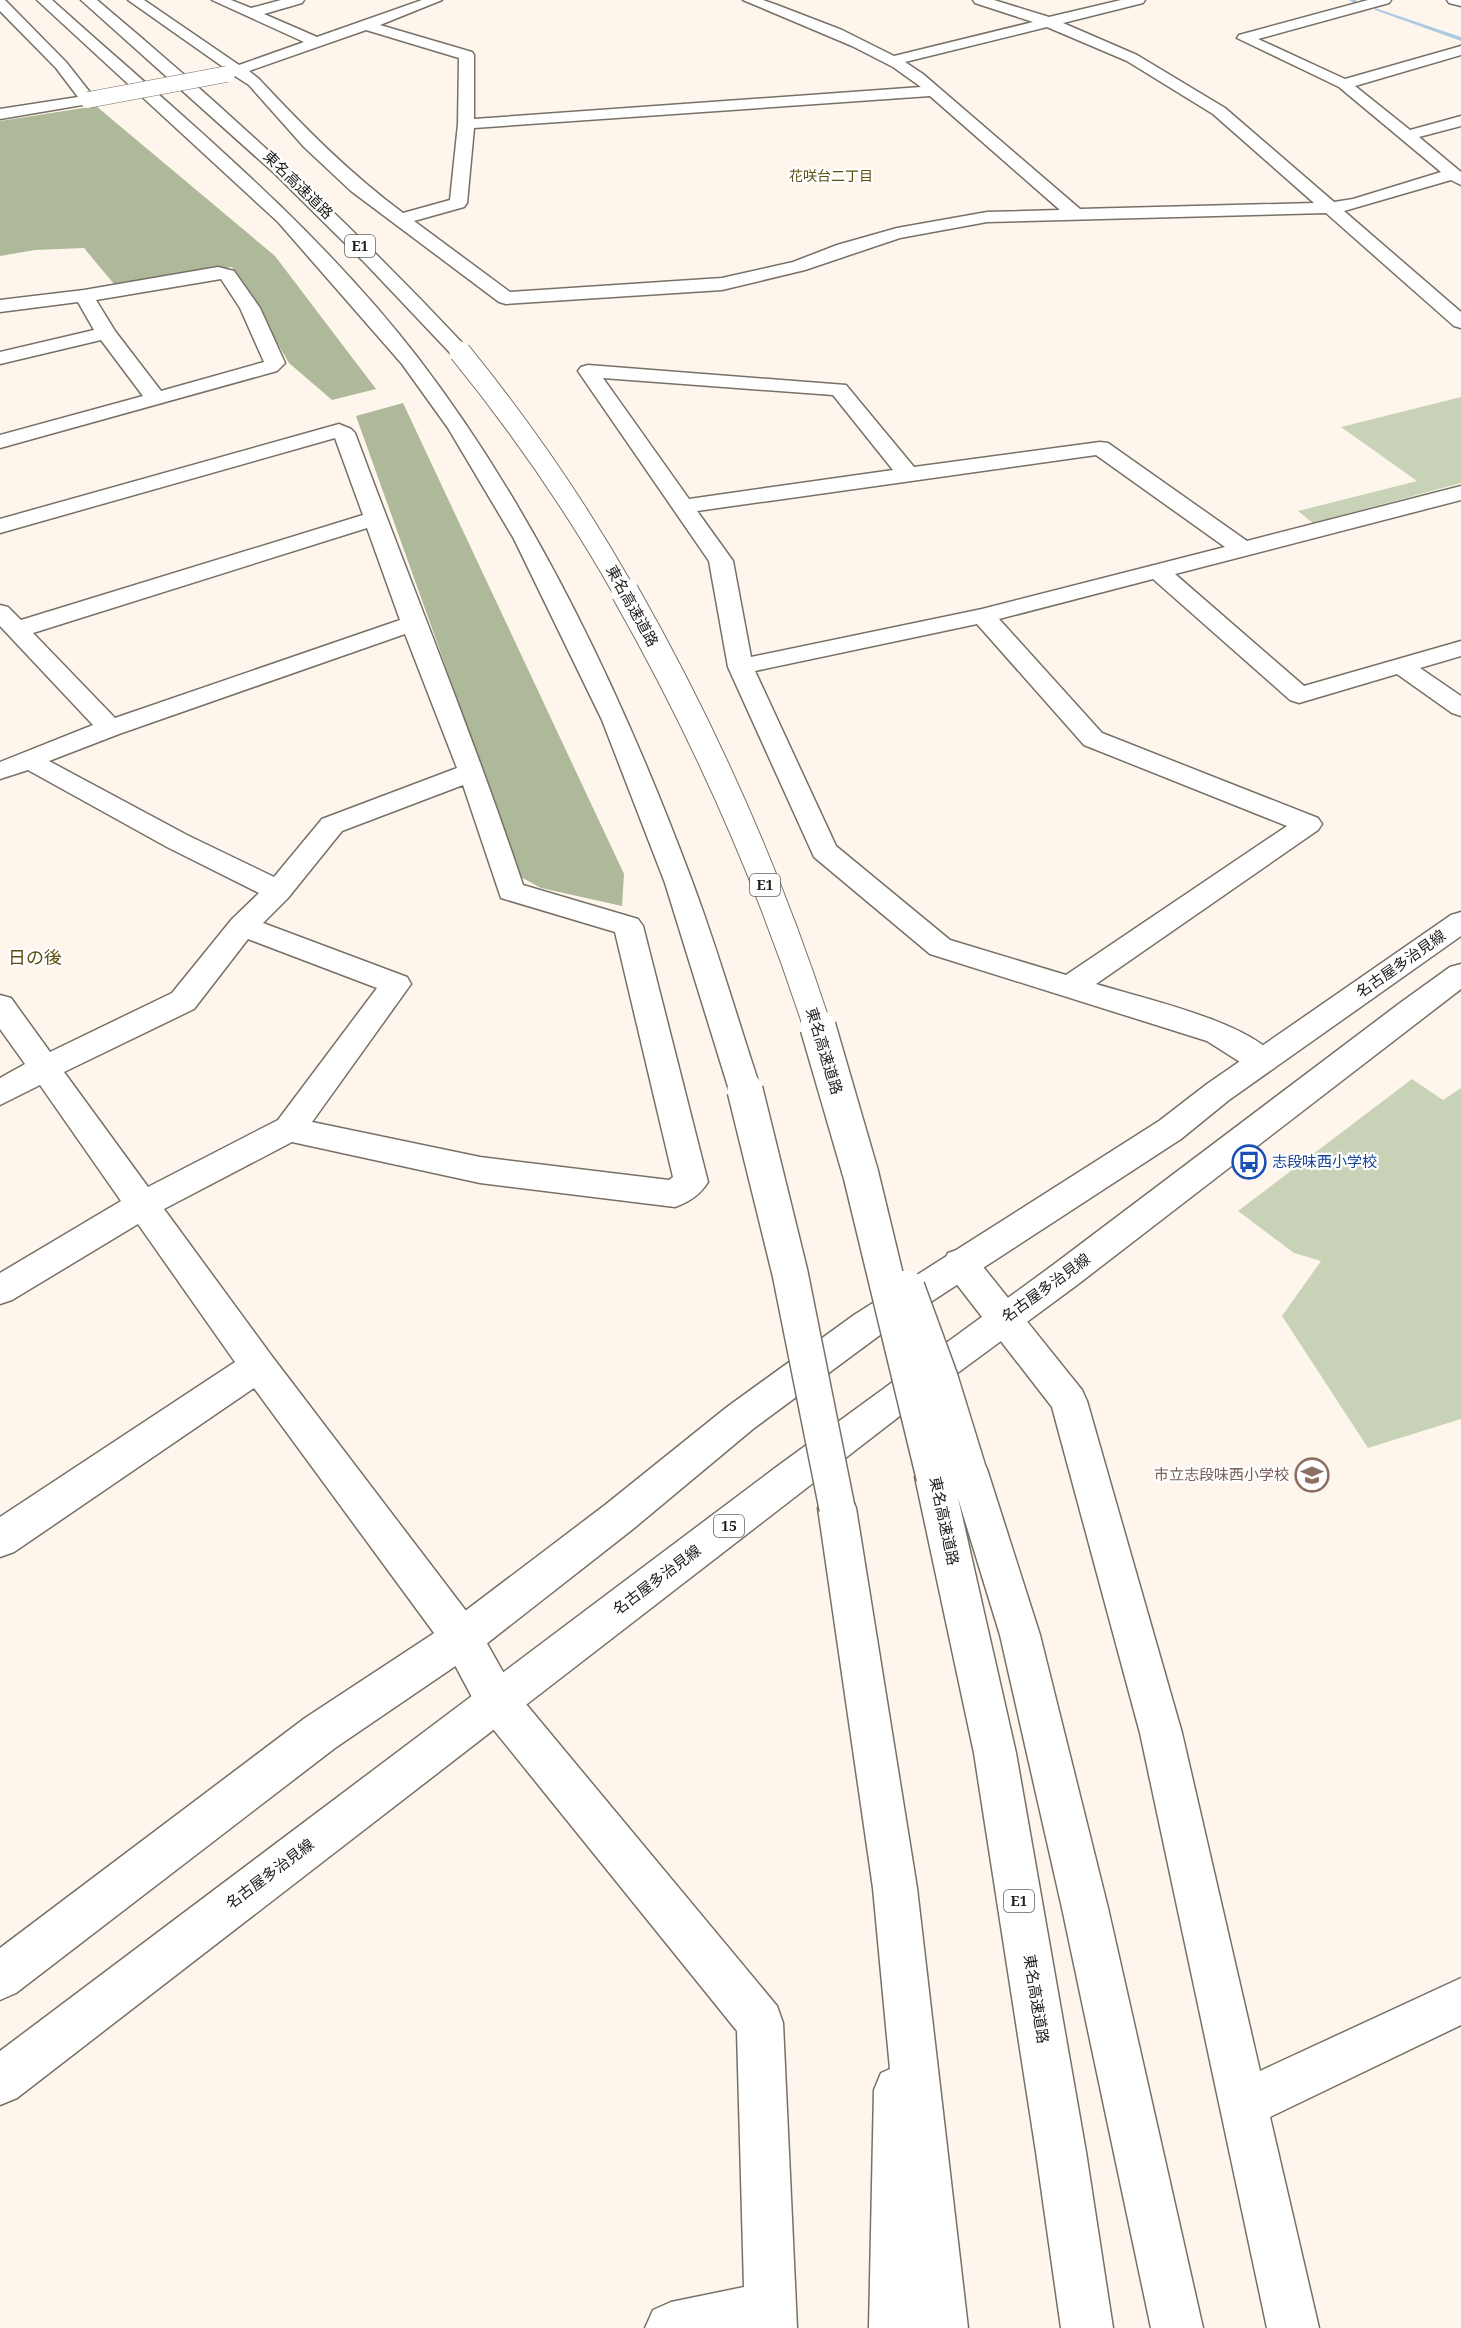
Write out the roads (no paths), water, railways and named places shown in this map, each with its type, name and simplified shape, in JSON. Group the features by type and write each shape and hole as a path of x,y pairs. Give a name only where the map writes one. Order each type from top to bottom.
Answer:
{"main road":[{"name":"E1","path":"44,0 284,218 356,296 409,360 458,427 525,539 615,720 679,883 745,1090 790,1273 837,1508 895,1888 942,2328"},
{"name":"東名高速道路","path":"88,0 166,65 303,189 394,279 460,352 525,434 609,564 670,674 728,789 808,997 860,1170 940,1378 951,1473 1061,2152 1087,2328"},
{"path":"135,0 231,72 254,82 310,144 357,188 506,298 722,284 799,266 843,249 939,224 987,217 1332,208 1356,204 1456,177"},
{"path":"219,0 314,42"},
{"path":"250,13 297,0"},
{"path":"0,114 88,100 231,72 435,0"},
{"path":"750,0 853,38 894,60 934,91 1074,213"},
{"path":"980,0 1049,22 1132,58 1219,111 1461,322"},
{"path":"894,60 1138,0"},
{"path":"1454,0 1461,2"},
{"path":"1376,1 1244,38 1344,84 1456,177"},
{"path":"0,3 61,65 88,100"},
{"path":"362,24 467,55 466,124 458,203 399,220"},
{"path":"1344,84 1461,50"},
{"path":"466,124 934,91"},
{"path":"1408,135 1461,121"},
{"path":"0,306 84,296 218,273 227,275 250,308 275,363 270,367 0,442"},
{"path":"1431,296 1461,293"},
{"path":"84,296 106,333 156,399"},
{"path":"0,358 106,333"},
{"path":"907,473 839,389 588,371 685,506 721,561 740,667 824,851 940,947 1218,1033 1262,1062"},
{"path":"0,526 339,430 344,433 377,518 412,623 472,772 511,891 628,926 691,1182 675,1194 480,1170 289,1129"},
{"path":"685,506 1100,447 1243,549"},
{"path":"740,667 983,616 1461,493"},
{"path":"1437,499 1461,516"},
{"path":"110,729 8,621 377,518"},
{"path":"1158,571 1299,696 1461,648"},
{"path":"983,616 1093,739 1308,824 1070,988"},
{"path":"0,771 110,729 412,623"},
{"path":"1403,667 1461,708"},
{"path":"31,758 42,769 177,841 278,891"},
{"path":"0,1093 44,1068 183,1000 242,926 278,891 332,825 472,772"},
{"name":"名古屋多治見線","path":"0,1977 320,1733 462,1638 619,1517 740,1419 867,1325 1151,1142 1461,922"},
{"path":"0,1290 144,1204 289,1129 396,984 242,926"},
{"name":"名古屋多治見線","path":"0,2081 496,1700 1461,974"},
{"path":"0,1006 258,1366 462,1638 496,1700 760,2023 771,2318 671,2328"},
{"path":"960,1263 1069,1401 1161,1733 1293,2328"},
{"path":"0,1539 258,1366"},
{"path":"951,1473 1020,1635 1085,1908 1177,2328"},
{"path":"895,1888 898,2123 895,2328"},
{"path":"1242,2105 1461,2001"}],"waterway":[{"path":"1377,9 1461,39"}],"place":[{"name":"志段味西小学校","path":"1249,1162"},
{"name":"市立志段味西小学校","path":"1312,1475"}],"district":[{"name":"花咲台二丁目","path":"831,176"},
{"name":"日の後","path":"35,958"}]}
